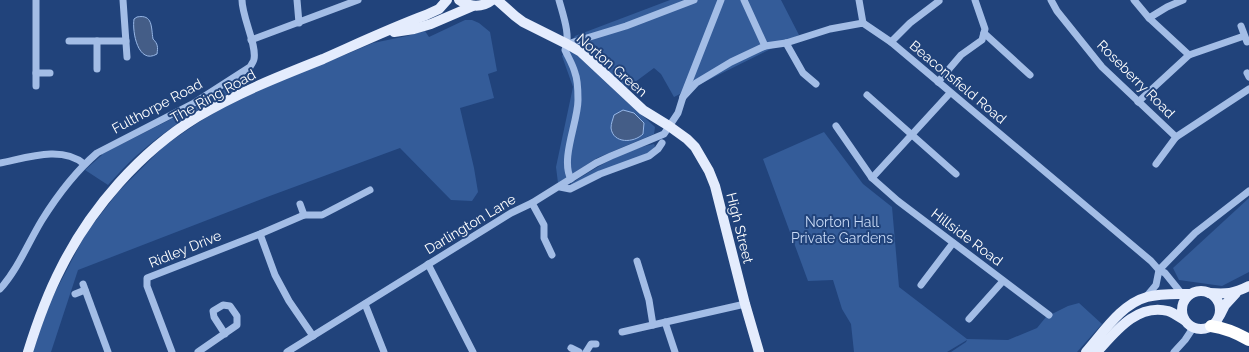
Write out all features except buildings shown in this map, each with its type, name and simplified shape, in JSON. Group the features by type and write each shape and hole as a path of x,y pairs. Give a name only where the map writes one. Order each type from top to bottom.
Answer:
{"highway":[{"path":"1215,322 1249,340"}],"main road":[{"name":"The Ring Road","path":"28,352 50,291 71,248 111,193 150,151 185,125 226,101 439,9 447,0"},
{"path":"459,0 465,4 473,6"},
{"name":"The Ring Road","path":"380,35 414,29 431,24 473,6 488,3 492,0"},
{"name":"Norton Green","path":"497,0 519,19 581,52 643,110 669,126"},
{"name":"High Street","path":"669,126 695,147 709,171 715,186 745,304 759,352"},
{"path":"1097,352 1129,320 1138,314 1150,310 1169,311 1184,320 1193,328 1205,329 1215,322 1225,305 1236,293 1249,286"},
{"path":"1086,352 1117,317 1130,305 1146,297 1164,294 1186,294 1202,291 1223,294 1236,293"},
{"path":"1209,292 1217,300 1220,306 1215,322"},
{"path":"1184,320 1182,314 1186,294"}],"street":[{"path":"36,0 36,86"},
{"path":"123,0 128,57"},
{"name":"Fulthorpe Road","path":"0,289 9,277 43,219 72,178 84,164 97,153 194,103 250,67 254,59 254,51 242,9 242,0"},
{"path":"297,0 299,23"},
{"path":"251,40 357,0"},
{"path":"560,0 567,44 565,50 575,73 578,101 568,159 568,173 571,179"},
{"path":"567,44 626,26 694,0"},
{"name":"Darlington Lane","path":"287,352 489,225 532,203 611,156 662,143 664,134 678,113 721,0"},
{"path":"744,0 765,46"},
{"path":"683,97 696,83 731,62 765,46 786,43 830,29 863,23 859,0"},
{"path":"938,82 960,54 982,40 985,29 975,0"},
{"name":"Roseberry Road","path":"1051,0 1057,10 1102,67 1176,137"},
{"path":"1134,0 1149,18 1188,54"},
{"path":"1149,18 1167,7 1183,0"},
{"path":"891,42 910,23 939,1"},
{"name":"Beaconsfield Road","path":"863,23 891,42 1151,261 1186,294"},
{"path":"1138,102 1188,54 1246,39 1242,26"},
{"path":"984,33 1030,75"},
{"path":"69,41 126,41"},
{"path":"97,41 97,69"},
{"path":"786,43 803,73 816,84"},
{"path":"36,73 50,73"},
{"path":"1156,164 1176,137 1249,89"},
{"path":"872,178 950,93"},
{"path":"867,95 956,174"},
{"name":"Hillside Road","path":"836,126 872,178 898,201 1049,315"},
{"path":"560,187 570,189 600,174 648,156 658,149 662,143"},
{"path":"0,163 59,154 75,157 84,164"},
{"name":"Ridley Drive","path":"172,352 148,286 148,278 260,234 304,214 322,215 370,190"},
{"path":"1146,297 1156,285 1159,270 1195,233 1249,191"},
{"path":"532,203 544,225 544,238 552,255"},
{"path":"300,204 304,214"},
{"path":"260,234 275,275 289,301 313,336"},
{"path":"921,285 953,243"},
{"path":"637,261 649,300 653,325"},
{"path":"428,264 473,352"},
{"path":"969,319 1003,281"},
{"path":"75,294 84,287 108,352"},
{"path":"364,304 384,352"},
{"path":"622,332 745,304"},
{"path":"665,322 675,352"},
{"path":"1174,352 1193,328"},
{"path":"198,352 225,334"},
{"path":"586,352 591,344 596,344"},
{"path":"571,348 579,352"}],"green space":[{"path":"670,0 781,0 799,35 674,97 661,74 654,68 619,94 655,127 654,134 597,158 558,183 556,167 573,87 562,56 575,36"},
{"path":"465,20 472,20 479,23 490,32 497,71 488,74 494,98 460,108 478,192 472,201 451,200 400,148 267,197 78,270 51,352 33,352 49,304 86,233 119,191 164,146 221,109 279,81 373,43 425,31 429,37"},
{"path":"244,78 247,85 217,99 175,125 136,156 108,185 85,170 102,154 193,108"},
{"name":"Norton Hall Private Gardens","path":"824,132 863,184 892,207 899,287 967,339 1008,340 1037,328 1046,317 1068,306 1079,303 1102,324 1077,352 951,352 967,340 947,352 854,352 851,324 842,309 833,280 808,281 763,159"},
{"path":"654,144 655,146 653,150 648,153 569,185 620,155"},
{"path":"1249,198 1249,272 1222,286 1179,280 1173,268"}],"shaded area":[{"path":"137,17 146,17 149,19 153,39 156,42 158,49 157,54 150,56 145,55 138,46 134,32 134,19"},
{"path":"623,110 634,113 644,123 643,134 639,137 624,140 616,137 613,133 611,126 614,115"}]}
